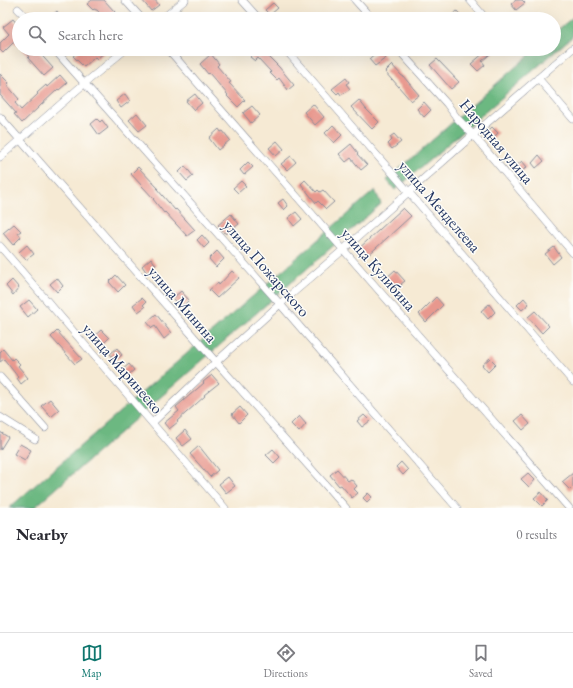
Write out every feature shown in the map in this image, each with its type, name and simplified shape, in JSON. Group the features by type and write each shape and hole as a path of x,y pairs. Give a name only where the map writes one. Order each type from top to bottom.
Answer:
{"street":[{"path":"125,0 136,12"},
{"path":"170,12 185,0"},
{"path":"242,0 253,12"},
{"path":"355,0 366,12"},
{"path":"470,0 480,12"},
{"path":"18,9 21,12"},
{"path":"152,423 280,304 573,48"},
{"name":"улица Пожарского","path":"60,56 280,304 456,508"},
{"path":"0,157 118,56"},
{"name":"улица Кулибина","path":"174,56 569,508"},
{"name":"улица Менделеева","path":"291,56 573,382"},
{"name":"Народная улица","path":"404,56 447,104 457,118 473,134 573,253"},
{"path":"538,78 573,119"},
{"name":"улица Минина","path":"0,117 346,508"},
{"name":"улица Маринеско","path":"0,246 226,508"},
{"path":"0,377 46,428"},
{"path":"0,417 35,439"}],"green space":[{"path":"573,17 573,36 561,46 561,27"},
{"path":"528,56 550,56 395,190 387,180"},
{"path":"375,190 381,204 34,508 9,508"}],"building":[{"path":"92,0 104,0 115,12 99,12 97,10 93,10 87,4"},
{"path":"142,0 155,0 159,5 151,11"},
{"path":"516,0 522,0 525,3 516,10 511,4"},
{"path":"273,3 278,8 273,12 267,12 265,10"},
{"path":"12,20 12,44 3,53 0,50 0,43 9,34 3,27"},
{"path":"28,56 42,56 53,68 44,76 28,58"},
{"path":"73,56 100,56 97,59 95,57 84,67"},
{"path":"209,56 213,56 219,64 217,66 231,82 229,83 245,100 238,107 200,64"},
{"path":"268,56 294,85 288,90 279,78 277,80 258,58 255,61 250,57"},
{"path":"372,56 384,56 386,58 375,66 369,59"},
{"path":"480,56 488,56 482,61 485,65 478,71 471,64"},
{"path":"437,59 459,82 451,89 430,65"},
{"path":"392,65 419,95 411,101 385,72"},
{"path":"0,74 9,83 7,85 19,99 15,103 21,110 38,94 37,93 46,85 47,87 60,75 67,83 59,90 58,89 22,123 14,114 16,113 0,95"},
{"path":"346,78 349,82 346,84 350,89 341,95 339,92 337,94 332,89"},
{"path":"125,94 130,101 121,108 116,101"},
{"path":"195,94 202,103 194,110 186,101"},
{"path":"359,100 379,122 372,129 351,107"},
{"path":"424,102 431,110 424,117 417,109"},
{"path":"313,104 324,117 315,125 304,112"},
{"path":"252,106 260,115 251,123 243,113"},
{"path":"137,113 147,125 139,131 129,120"},
{"path":"97,119 100,122 102,120 108,128 99,135 91,124"},
{"path":"333,125 342,135 334,143 325,133"},
{"path":"492,127 498,133 493,138 487,132"},
{"path":"219,129 221,132 223,131 230,140 218,150 209,138"},
{"path":"394,134 401,142 392,149 388,144 392,140 390,137"},
{"path":"277,141 284,149 276,156 269,148"},
{"path":"351,144 358,153 357,154 367,165 361,170 351,158 346,162 339,154"},
{"path":"539,155 544,161 536,168 532,163"},
{"path":"291,156 296,162 287,170 281,164"},
{"path":"522,161 527,167 519,174 514,168"},
{"path":"248,162 253,167 244,175 240,170"},
{"path":"185,166 193,176 187,181 179,172"},
{"path":"138,167 158,188 157,189 175,210 176,209 195,230 187,236 165,212 164,213 154,199 131,174"},
{"path":"305,180 316,192 318,190 320,192 323,190 334,202 326,209 318,201 316,203 301,184"},
{"path":"241,181 246,186 238,193 233,188"},
{"path":"283,199 288,206 284,210 278,203"},
{"path":"403,208 411,216 364,259 356,251"},
{"path":"296,212 302,219 294,226 288,218"},
{"path":"231,214 239,224 226,234 218,225"},
{"path":"14,224 21,231 18,233 21,237 13,245 3,233"},
{"path":"202,235 209,243 204,248 197,240"},
{"path":"27,245 34,254 26,260 19,252"},
{"path":"554,247 561,257 553,264 545,254"},
{"path":"217,251 224,259 216,267 209,259"},
{"path":"151,258 156,265 147,273 142,266"},
{"path":"395,270 405,281 396,291 385,279"},
{"path":"232,271 239,278 217,298 209,290 218,283 219,285"},
{"path":"116,275 125,285 118,292 109,282"},
{"path":"57,278 63,286 57,292 50,284"},
{"path":"12,280 19,288 13,295 6,286"},
{"path":"181,291 189,300 182,307 173,298"},
{"path":"436,297 443,305 426,322 419,314"},
{"path":"142,298 146,302 143,305 145,307 138,312 133,305"},
{"path":"524,298 529,304 522,310 517,305"},
{"path":"29,300 37,309 28,317 20,307"},
{"path":"489,304 495,312 488,319 481,311"},
{"path":"535,311 549,326 542,333 528,317"},
{"path":"156,314 171,333 164,339 155,326 152,328 147,322"},
{"path":"101,330 109,338 100,347 92,338"},
{"path":"57,331 82,359 75,364 51,337"},
{"path":"117,348 122,355 115,360 110,354"},
{"path":"3,349 12,360 14,358 20,364 18,366 28,378 21,384 17,378 18,377 4,359 0,362 0,352"},
{"path":"490,358 496,364 488,372 482,365"},
{"path":"129,364 134,370 127,376 122,370"},
{"path":"212,375 219,383 204,395 205,396 169,429 164,423 179,411 176,407"},
{"path":"50,399 59,410 51,417 41,406"},
{"path":"240,407 247,415 239,423 232,414"},
{"path":"364,415 370,421 362,427 357,421"},
{"path":"522,415 530,424 523,430 515,421"},
{"path":"299,416 306,424 299,432 291,424"},
{"path":"185,430 192,439 183,446 176,438"},
{"path":"0,432 8,437 0,450"},
{"path":"20,444 31,450 25,460 14,454"},
{"path":"199,446 218,470 210,477 190,454"},
{"path":"273,449 280,457 274,463 266,455"},
{"path":"401,462 408,470 403,475 396,467"},
{"path":"337,469 348,481 351,479 357,486 354,489 358,493 352,498 330,475"},
{"path":"528,473 535,480 529,487 521,479"},
{"path":"573,473 573,487 570,490 562,482"},
{"path":"228,477 235,486 226,493 219,484"},
{"path":"541,492 548,500 542,506 534,498"},
{"path":"368,493 372,497 367,502 363,498"}]}
